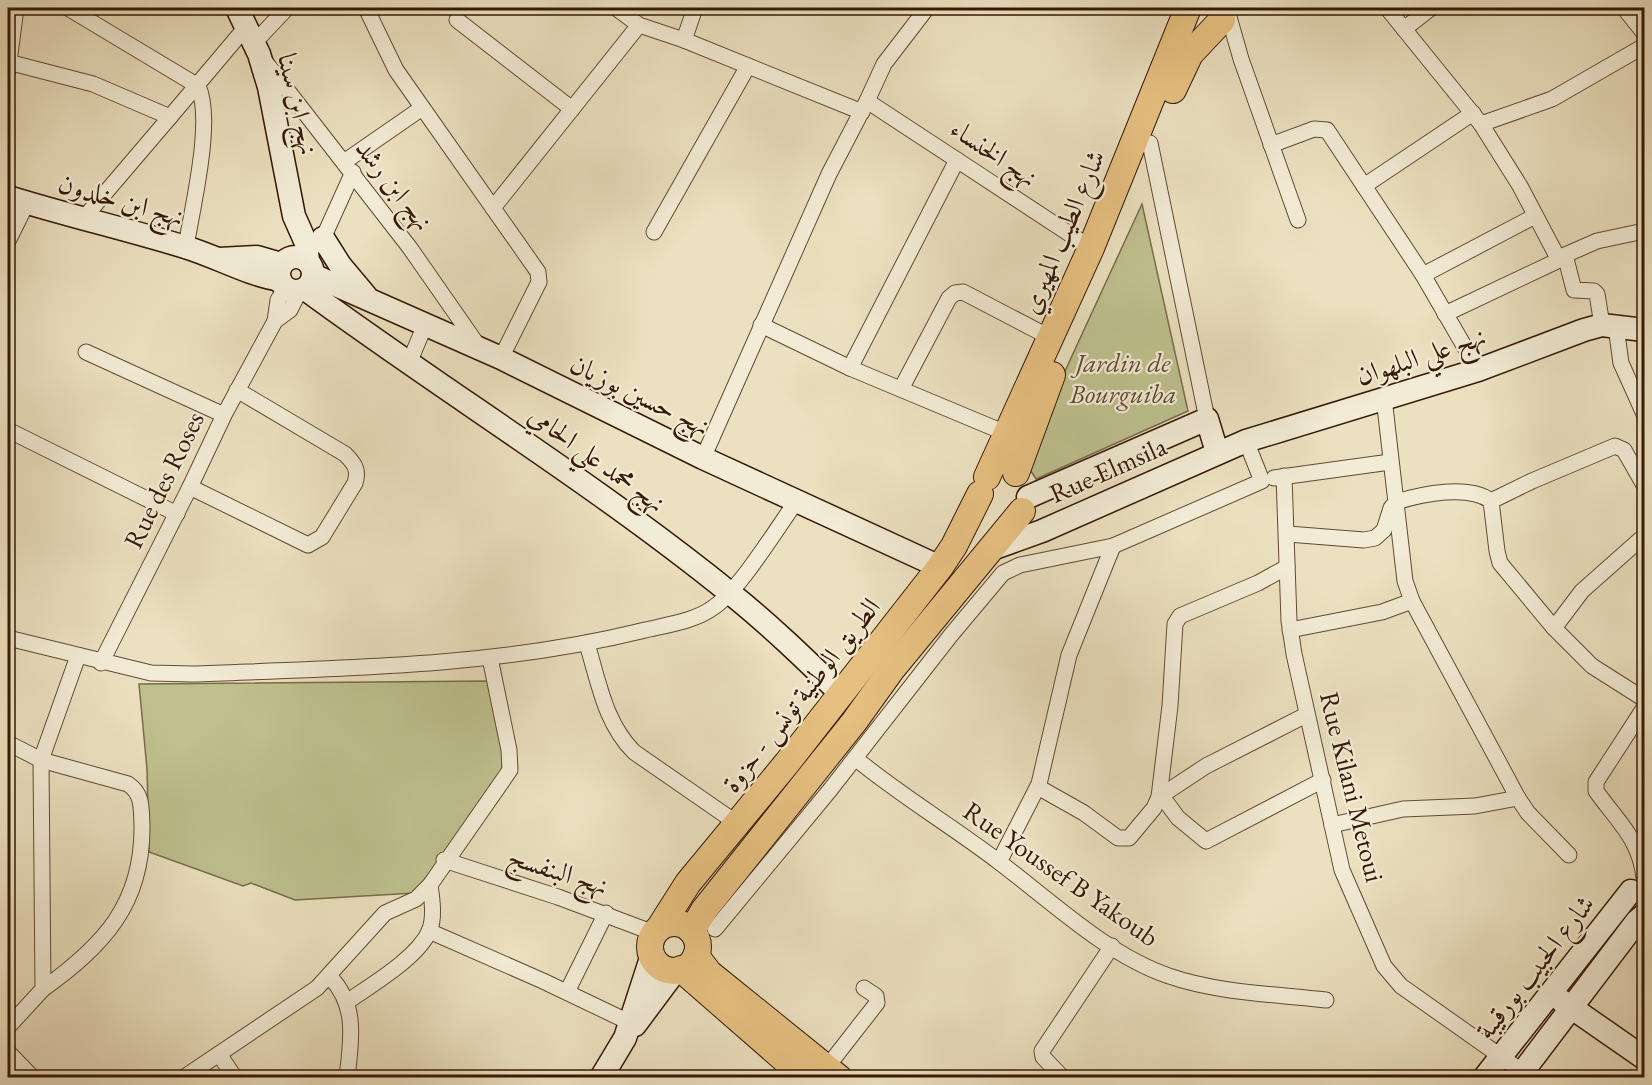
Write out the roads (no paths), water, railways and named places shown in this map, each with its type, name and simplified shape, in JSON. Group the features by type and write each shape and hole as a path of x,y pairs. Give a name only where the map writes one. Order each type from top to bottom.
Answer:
{"main road":[{"name":"شارع الطيب المهيري","path":"983,486 1091,248 1188,8"},
{"path":"1195,8 1207,20 1232,13"},
{"name":"شارع الطيب المهيري","path":"1016,472 1075,318 1190,54 1232,13"},
{"path":"1000,470 1016,472 1024,480 1025,504 1009,518 995,516 984,507 983,486 1000,470"},
{"name":"الطريق الوطنية تونس - حزوة","path":"656,938 688,883 738,824 940,567 983,486"},
{"name":"الطريق الوطنية تونس - حزوة","path":"703,930 704,910 854,722 892,669 1025,504"},
{"path":"684,965 698,946 703,930 675,923 656,938 659,965 684,965 824,1074"}],"street":[{"path":"16,8 8,65 93,84 170,117"},
{"path":"68,8 198,86 202,96 205,119 186,247"},
{"path":"83,219 170,117 249,33 287,8"},
{"path":"366,8 388,56 539,276 539,282 491,354"},
{"name":"نهج الخنساء","path":"616,8 639,25 865,107 957,160 1091,248"},
{"path":"684,40 696,8"},
{"path":"703,458 829,174 865,107 884,64 927,8"},
{"path":"1387,8 1477,118 1562,258 1574,290 1594,291 1597,294 1624,370 1644,414"},
{"path":"1404,29 1431,8"},
{"path":"1624,8 1644,33"},
{"path":"1232,13 1241,59 1298,220"},
{"path":"457,20 572,109"},
{"path":"493,208 639,25"},
{"name":"نهج ابن رشد","path":"249,33 491,354"},
{"name":"نهج ابن سينا","path":"249,33 268,87 294,216 306,243 297,274"},
{"path":"1364,186 1477,118 1552,99 1644,46"},
{"path":"654,232 748,66"},
{"path":"348,167 422,108"},
{"path":"1271,145 1324,128 1423,275 1478,370"},
{"path":"1150,143 1207,419 1217,452"},
{"path":"850,368 957,160"},
{"name":"Rue des Roses","path":"101,663 177,514 224,415 275,321 278,300 323,238 348,167"},
{"path":"8,241 17,200"},
{"name":"نهج ابن خلدون","path":"17,200 186,247 219,259 247,273 297,274"},
{"path":"1423,275 1535,216"},
{"path":"1445,314 1597,241 1644,231"},
{"path":"323,238 340,265 369,299"},
{"name":"نهج حسين بوزيان","path":"297,274 369,299 491,354 703,458 798,499 940,567"},
{"name":"نهج محمد علي الحامي","path":"297,274 409,363 502,425 730,593 841,694"},
{"path":"901,389 949,298 955,293 963,292 1051,338"},
{"path":"409,363 425,325"},
{"path":"761,325 850,368 1008,434"},
{"name":"نهج علي البلهوان","path":"1217,452 1246,441 1478,370 1523,351 1609,326 1644,330"},
{"path":"86,352 224,415"},
{"path":"190,487 308,545 322,537 355,483 358,474 354,463 345,454 237,390"},
{"path":"1384,398 1405,581 1412,601 1518,798 1528,813 1569,855"},
{"path":"1025,504 1207,419"},
{"path":"8,430 177,514"},
{"path":"1246,441 1262,481"},
{"path":"1491,501 1615,446 1624,450 1644,485"},
{"name":"Rue Elmsila","path":"989,550 1092,509 1217,452"},
{"path":"703,930 855,758 951,635 1003,573 1020,565 1113,546 1262,481 1390,462"},
{"name":"Rue Kilani Metoui","path":"1284,476 1290,630 1306,715 1323,780 1342,870 1384,966 1401,986 1501,1055 1520,1075"},
{"path":"1287,534 1354,539 1374,538 1384,530 1391,508 1396,502 1467,492 1481,494 1491,501 1500,563 1554,628 1592,666 1644,699"},
{"path":"8,638 101,663 151,673 192,674 490,658 587,644 703,614 730,593 798,499"},
{"path":"1554,628 1582,591 1644,536"},
{"path":"999,862 1038,787 1069,655 1113,546"},
{"path":"1038,787 1064,800 1124,840 1129,838 1154,808 1160,796 1170,706 1175,624 1180,616 1258,583 1287,567"},
{"path":"1290,630 1382,612 1412,601"},
{"path":"587,644 611,723 621,739 634,752 738,824"},
{"path":"43,989 41,760 78,656"},
{"path":"183,1077 330,976 385,913 416,899 430,885 444,860 510,770 509,750 490,658"},
{"path":"1644,708 1596,782 1596,791 1633,839 1642,856 1640,883 1634,905 1644,910"},
{"path":"1160,796 1206,766 1306,715"},
{"path":"8,743 41,760 128,784 135,789 141,802 142,845 142,855 132,890 116,920 93,950 43,989 8,1027"},
{"name":"Rue Youssef B Yakoub","path":"855,758 888,786 999,862 1068,916 1112,946 1166,975 1189,983 1326,1000"},
{"path":"1160,796 1178,818 1206,841 1323,780"},
{"path":"1332,825 1403,809 1475,806 1518,798"},
{"name":"نهج البنفسج","path":"444,860 606,913 656,938"},
{"name":"شارع الحبيب بورقيبة","path":"1484,1077 1640,883"},
{"path":"347,1002 394,969 429,931 432,902 430,885"},
{"path":"567,992 606,913"},
{"name":"شارع الحبيب بورقيبة","path":"1520,1075 1644,915"},
{"path":"429,931 567,992 630,1028"},
{"path":"630,1028 656,938"},
{"path":"1063,1077 1043,1057 1042,1051 1112,946"},
{"path":"601,1077 630,1028 684,965"},
{"path":"330,976 347,1002 352,1026 347,1077"},
{"path":"824,1074 877,1003 876,996 864,988"},
{"path":"1550,993 1644,1058"},
{"path":"8,1052 33,1077"},
{"path":"219,1054 235,1077"}],"park label":[{"name":"Jardin de Bourguiba","path":"1123,378"}]}
